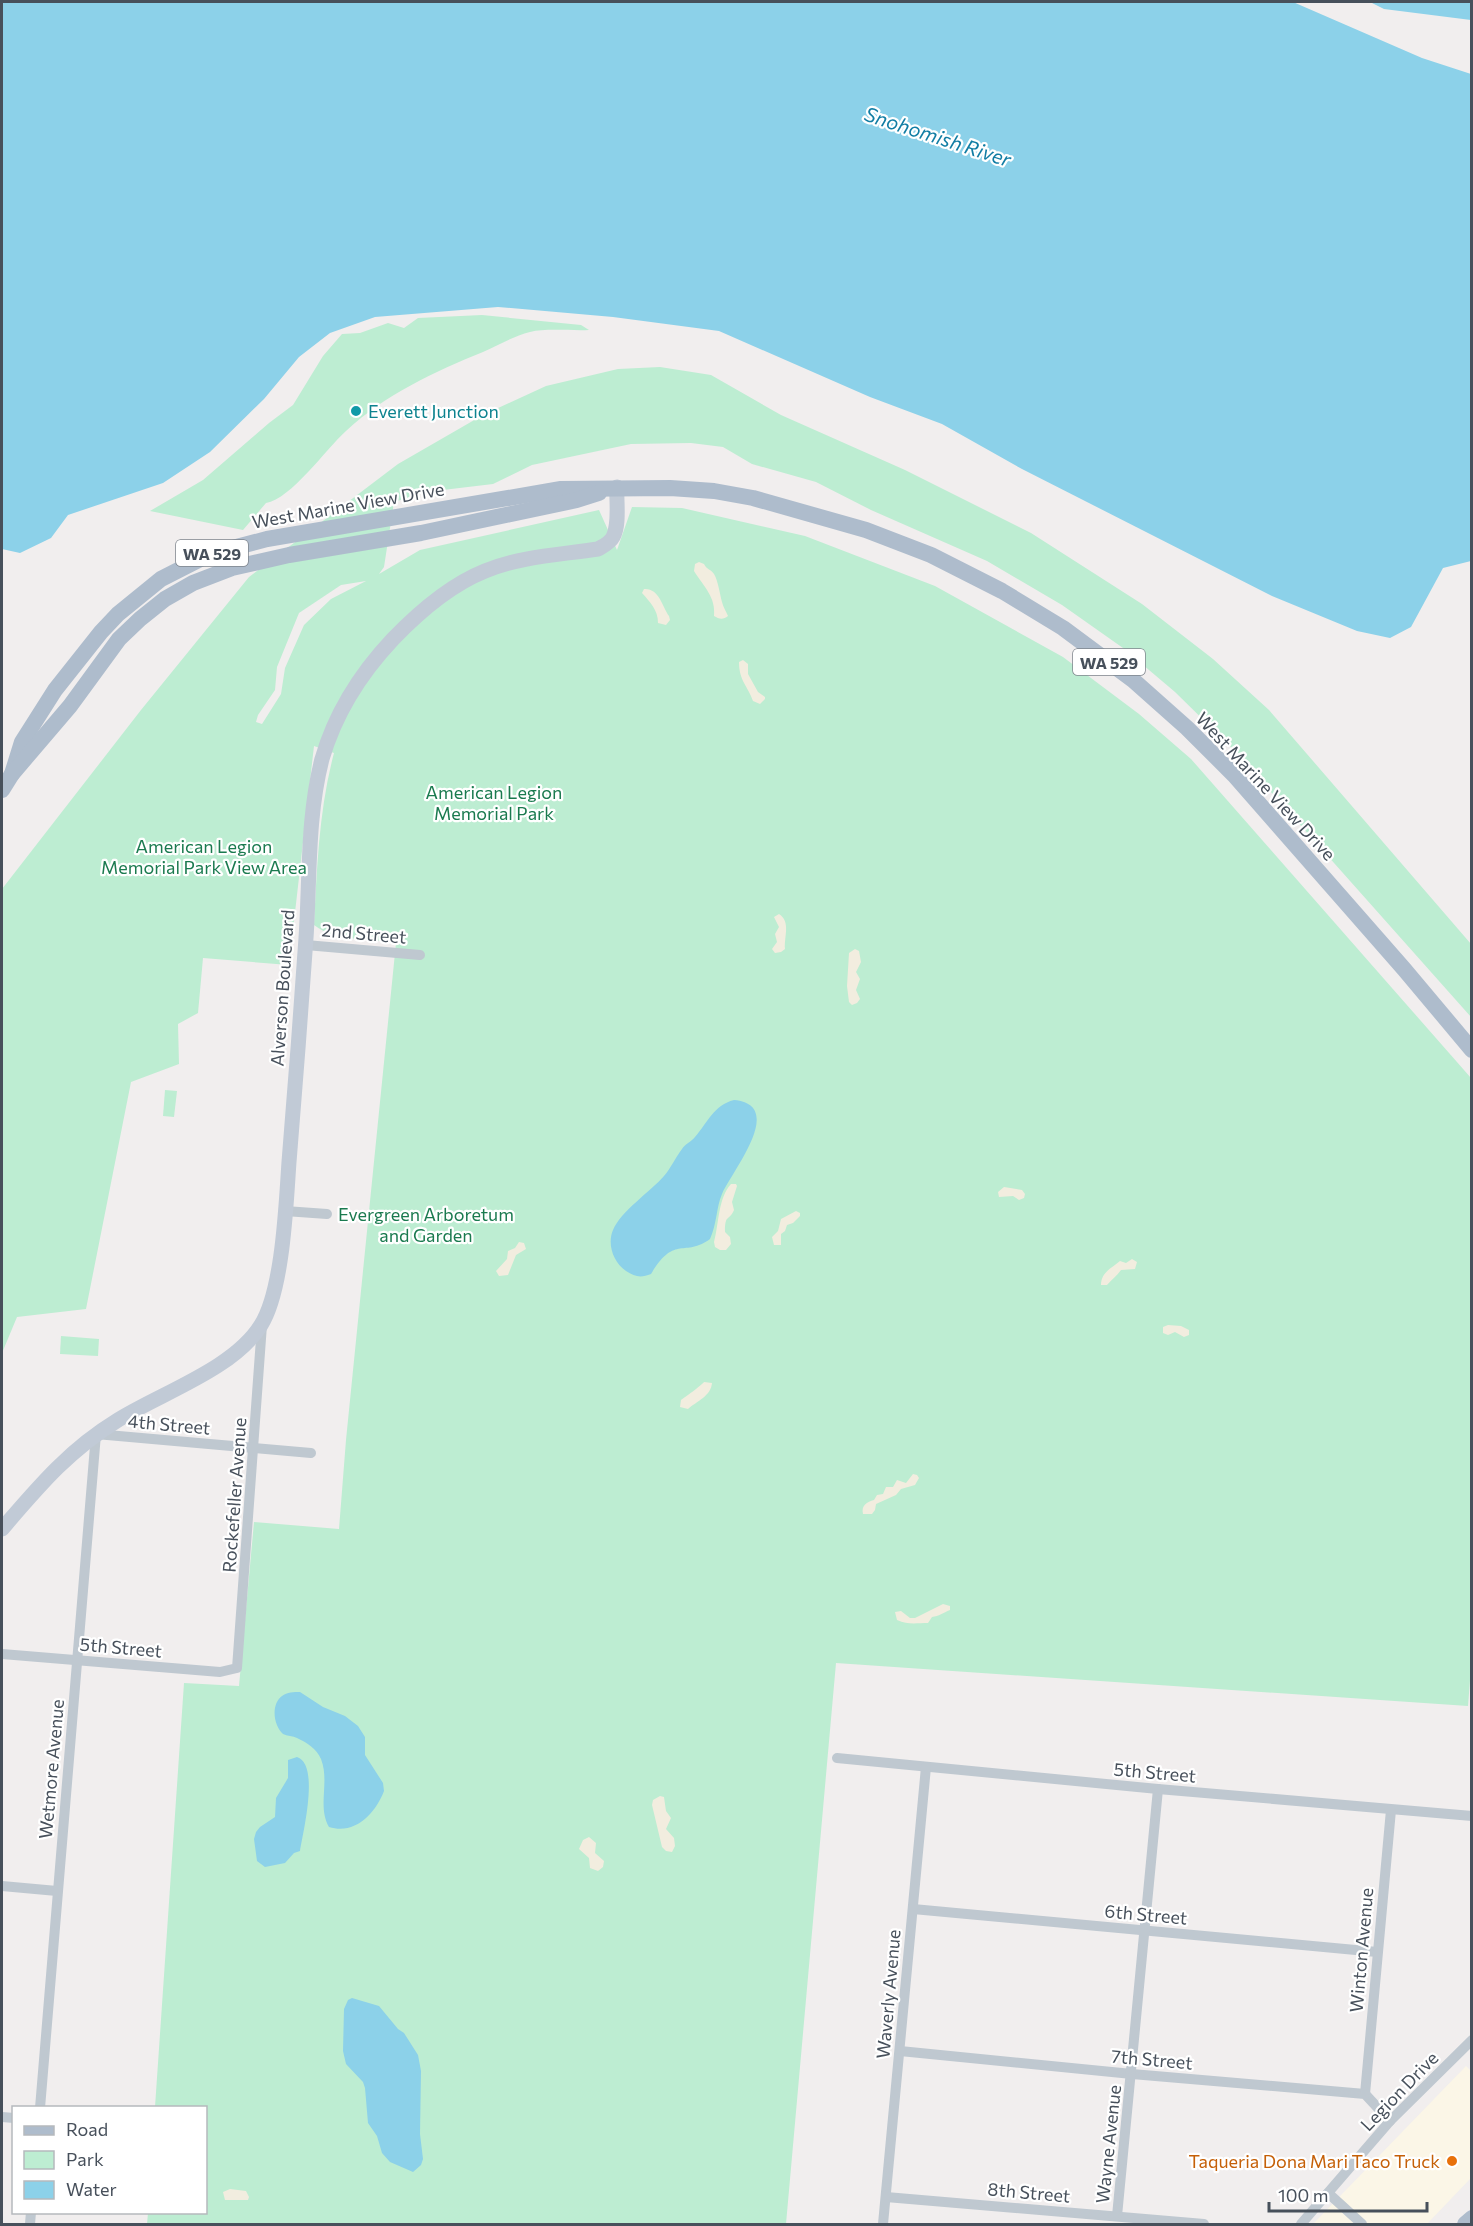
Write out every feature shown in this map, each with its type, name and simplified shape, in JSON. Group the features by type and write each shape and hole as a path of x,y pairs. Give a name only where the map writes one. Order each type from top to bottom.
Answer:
{"main road":[{"name":"West Marine View Drive","path":"2,790 12,774 70,706 119,639 165,599 193,583 232,568 289,555 421,533 577,500 617,487"},
{"name":"West Marine View Drive","path":"12,774 22,742 55,690 118,614 161,579 210,554 239,545 561,489 617,487 714,491 776,504 866,530 931,555 1002,591 1063,628 1133,680 1187,728 1234,775 1472,1050"},
{"name":"Alverson Boulevard","path":"2,1529 52,1470 71,1452 119,1419 212,1369 248,1341 262,1325 271,1300 279,1264 285,1211 317,781 332,730 345,704 377,656 409,622 454,587 483,571 524,558 590,550 607,544 614,537 617,487"},
{"path":"1465,2224 1472,2218"}],"street":[{"name":"2nd Street","path":"306,945 420,955"},
{"path":"285,1211 327,1214"},
{"name":"Rockefeller Avenue","path":"237,1668 262,1325"},
{"name":"4th Street","path":"96,1434 311,1453"},
{"name":"Wetmore Avenue","path":"40,2106 96,1434"},
{"name":"5th Street","path":"2,1654 220,1671 237,1668"},
{"name":"5th Street","path":"837,1758 1472,1816"},
{"name":"Waverly Avenue","path":"883,2224 926,1767"},
{"name":"Wayne Avenue","path":"1117,2216 1158,1789"},
{"name":"Winton Avenue","path":"1365,2094 1391,1810"},
{"path":"2,1886 57,1891"},
{"name":"6th Street","path":"913,1909 1377,1952"},
{"name":"Legion Drive","path":"1301,2224 1389,2121 1472,2040"},
{"name":"7th Street","path":"900,2051 1365,2094"},
{"path":"1365,2094 1389,2121"},
{"path":"1328,2193 1362,2224"},
{"name":"8th Street","path":"886,2197 1204,2224"}],"shaded area":[{"path":"1466,2066 1471,2071 1471,2178 1427,2224 1313,2224"}],"green space":[{"path":"482,315 581,325 589,330 544,330 524,334 411,385 361,418 286,493 266,503 243,530 150,511 203,480 293,405 323,356 342,334 360,333 388,323 404,328 418,318"},
{"path":"660,367 711,375 781,415 905,470 1031,533 1142,604 1213,659 1269,710 1471,944 1471,1017 1230,746 1175,692 1123,648 1062,605 987,561 871,510 816,482 752,464 723,447 691,443 631,444 532,465 493,484 426,492 394,502 384,567 379,574 420,550 599,510 617,550 632,507 682,508 805,536 935,586 1063,657 1139,714 1191,759 1471,1078 1472,1655 1468,1706 836,1663 786,2224 147,2224 148,2214 207,2214 207,2106 155,2106 184,1683 239,1686 254,1522 339,1529 396,943 333,935 314,925 322,817 334,753 314,746 289,965 203,958 198,1013 178,1024 179,1064 131,1082 86,1309 17,1317 2,1353 2,889 141,710 249,577 398,464 483,415 546,386 618,369","holes":["366,581 331,599 304,625 285,668 281,694 262,724 256,722 258,715 275,690 277,667 299,613 341,585"]},
{"path":"165,1090 177,1091 174,1117 163,1116"},
{"path":"61,1336 99,1339 98,1356 60,1354"}],"sand":[{"path":"699,562 713,572 722,604 728,616 724,618 714,616 711,598 694,571 695,564"},
{"path":"644,589 653,591 660,598 670,620 666,625 658,623 655,610 642,593"},
{"path":"743,660 748,664 748,674 758,692 765,697 760,704 753,701 742,679 739,662"},
{"path":"779,914 786,925 785,949 775,953 772,949 777,942 775,934 779,927 774,917"},
{"path":"855,949 859,951 861,962 856,972 860,979 856,990 860,999 852,1005 849,1002 847,986 849,953"},
{"path":"731,1184 737,1186 732,1202 734,1210 727,1220 725,1232 730,1237 731,1244 726,1250 720,1250 715,1247 714,1242 721,1204"},
{"path":"1004,1187 1022,1190 1025,1194 1024,1198 1019,1200 1013,1196 999,1197 998,1192"},
{"path":"796,1211 800,1213 800,1216 787,1225 781,1234 781,1245 774,1245 772,1237 778,1231 781,1219"},
{"path":"519,1242 524,1243 526,1249 516,1255 508,1275 499,1276 496,1271 507,1259 508,1251 515,1248"},
{"path":"1132,1259 1137,1262 1135,1269 1121,1270 1107,1285 1101,1285 1103,1277 1110,1268 1120,1261 1126,1263"},
{"path":"1181,1326 1189,1330 1189,1335 1184,1337 1175,1332 1168,1335 1163,1333 1163,1327"},
{"path":"704,1382 712,1383 706,1395 688,1409 680,1407 681,1400"},
{"path":"913,1474 919,1478 915,1485 901,1489 896,1495 876,1504 872,1514 863,1514 865,1504 874,1500 877,1495 883,1494 886,1487 893,1487 897,1480 906,1483"},
{"path":"943,1604 950,1606 950,1610 932,1617 928,1623 908,1623 897,1620 895,1612 901,1611 910,1618 915,1618"},
{"path":"660,1796 664,1797 666,1811 671,1818 666,1829 674,1838 675,1846 672,1852 662,1847 652,1805 653,1800"},
{"path":"589,1837 596,1843 595,1853 604,1861 603,1867 598,1871 590,1868 589,1858 579,1849 583,1840"},
{"path":"230,2189 246,2191 248,2200 225,2200 223,2192"}],"water":[{"name":"Snohomish River","path":"2,2 1293,2 1422,58 1471,74 1471,561 1443,568 1411,627 1390,638 1357,631 1272,596 1022,469 942,424 870,397 719,331 613,317 498,307 375,317 330,333 299,357 264,399 210,452 163,483 68,515 51,538 20,553 2,549"},
{"path":"1370,2 1471,2 1471,20 1384,9"},
{"path":"734,1100 749,1105 756,1114 756,1126 752,1140 722,1194 710,1239 693,1247 673,1250 659,1262 651,1274 635,1276 629,1273 621,1267 612,1252 611,1235 617,1223 664,1176 683,1147 695,1137 716,1110"},
{"path":"300,1692 323,1707 345,1716 358,1726 365,1737 365,1755 383,1783 384,1791 369,1815 355,1825 338,1829 329,1827 324,1811 324,1776 319,1755 304,1742 283,1734 277,1725 275,1709 278,1700 286,1694"},
{"path":"297,1757 304,1762 309,1785 300,1851 294,1853 285,1863 265,1867 257,1861 254,1839 256,1832 275,1817 276,1798 288,1778 288,1760"},
{"path":"352,1998 379,2006 404,2033 418,2055 421,2071 420,2134 423,2159 421,2165 413,2172 390,2162 382,2153 377,2136 368,2123 363,2082 346,2064 343,2051 344,2009 348,2000"}],"place":[{"name":"Everett Junction","path":"356,411"},
{"name":"Taqueria Dona Mari Taco Truck","path":"1452,2161"}],"park label":[{"name":"American Legion Memorial Park","path":"494,802"},
{"name":"American Legion Memorial Park View Area","path":"204,856"},
{"name":"Evergreen Arboretum and Garden","path":"426,1224"}]}
